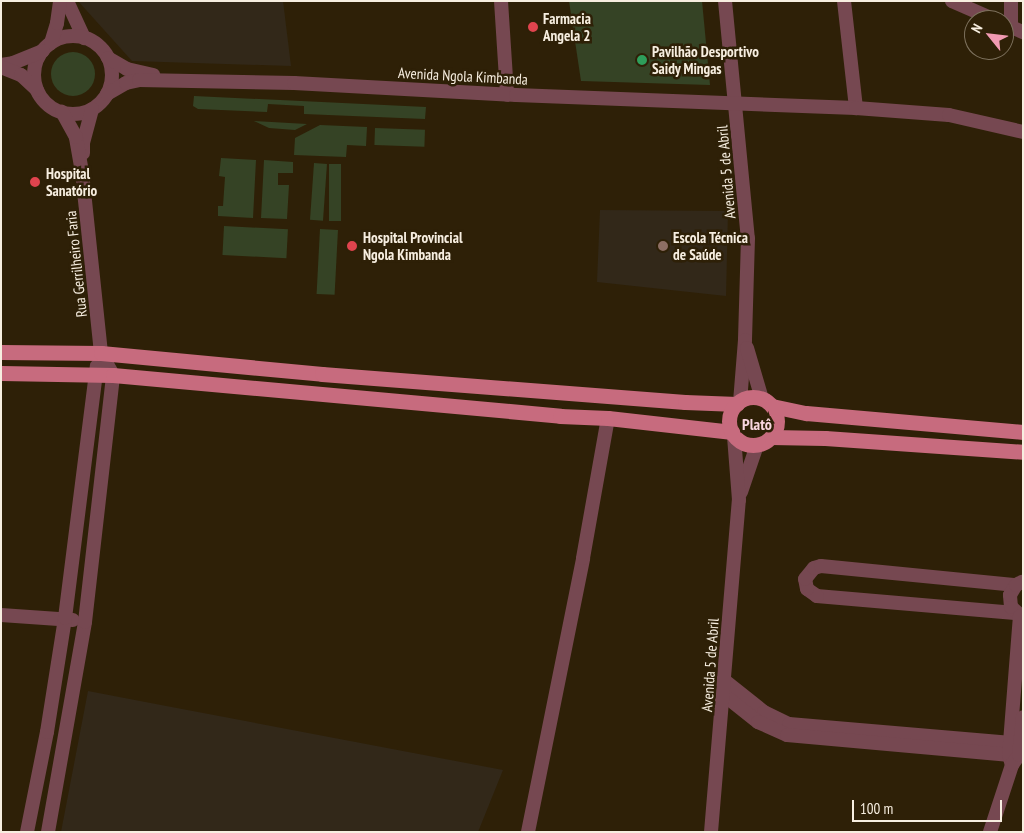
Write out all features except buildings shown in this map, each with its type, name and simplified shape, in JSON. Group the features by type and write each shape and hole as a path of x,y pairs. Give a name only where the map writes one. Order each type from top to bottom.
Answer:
{"main road":[{"path":"1,352 102,353 685,402 738,403 747,398 806,413 1023,432"},
{"path":"1,373 94,373 560,416 608,418 733,434"},
{"path":"560,416 561,393"},
{"path":"738,403 729,420 733,434 740,442 757,445 771,436 818,437 1023,452"},
{"path":"767,403 777,418 771,436"}],"street":[{"path":"37,90 35,70 57,23 60,1"},
{"path":"67,1 84,38"},
{"path":"501,1 507,95"},
{"name":"Avenida 5 de Abril","path":"725,1 748,238 745,340 738,403"},
{"path":"952,1 972,10"},
{"path":"848,2 856,108"},
{"path":"1,66 13,63 73,36 84,38 102,49 108,58 112,69 112,82 107,94"},
{"path":"108,58 127,69 189,80"},
{"path":"1,66 20,75 37,90 43,100 62,112 72,114 92,109 107,94 126,83 139,80 189,80"},
{"name":"Avenida Ngola Kimbanda","path":"189,80 294,83 507,95 856,108 949,115 1023,132"},
{"name":"Rua Gerrilheiro Faria","path":"82,172 83,143 92,109"},
{"name":"Rua Gerrilheiro Faria","path":"62,112 76,138 82,172 102,353"},
{"name":"Avenida 5 de Abril","path":"745,340 767,403"},
{"path":"27,832 47,732 65,618 94,373 102,353"},
{"path":"48,832 85,622 113,375 102,353"},
{"path":"528,832 583,558 608,418"},
{"name":"Avenida 5 de Abril","path":"711,832 739,500 733,434"},
{"name":"Avenida 5 de Abril","path":"739,500 757,445"},
{"path":"1019,583 820,566 814,568 805,580 810,593 817,596 1019,615"},
{"path":"1017,751 1019,615 1011,608 1010,595 1019,583"},
{"path":"1,615 65,618 85,622"},
{"path":"724,688 764,712 789,724 1017,751"},
{"path":"990,832 1017,751 1023,717"}],"shaded area":[{"path":"78,1 283,1 291,66 132,61"},
{"name":"Escola Técnica de Saúde","path":"600,210 728,211 726,296 597,282"},
{"path":"88,691 503,770 478,832 61,832"}],"green space":[{"name":"Pavilhão Desportivo Saidy Mingas","path":"569,1 702,1 710,85 581,81"},
{"path":"73,52 85,56 91,62 95,74 91,86 85,92 73,96 61,92 55,86 51,74 55,62 61,56"},
{"path":"194,96 426,107 425,119 304,114 304,106 268,104 267,112 198,109 193,106"},
{"path":"254,121 307,124 295,130 269,128"},
{"path":"320,125 367,127 366,146 347,145 346,157 294,155 295,138"},
{"path":"375,128 425,130 424,147 374,145"},
{"path":"221,158 256,160 253,218 218,216 218,206 223,206 225,177 219,176"},
{"path":"264,160 293,162 293,173 278,173 278,185 289,185 287,219 261,218"},
{"path":"314,163 327,164 323,221 310,220"},
{"path":"329,164 341,164 341,221 329,221"},
{"path":"224,226 288,229 286,258 222,255"},
{"path":"320,229 338,230 335,295 317,294"}],"place":[{"name":"Farmacia Angela 2","path":"533,27"},
{"name":"Pavilhão Desportivo Saidy Mingas","path":"642,60"},
{"name":"Hospital Sanatório","path":"35,182"},
{"name":"Hospital Provincial Ngola Kimbanda","path":"352,246"},
{"name":"Escola Técnica de Saúde","path":"663,246"}],"district":[{"name":"Platô","path":"757,424"}]}
